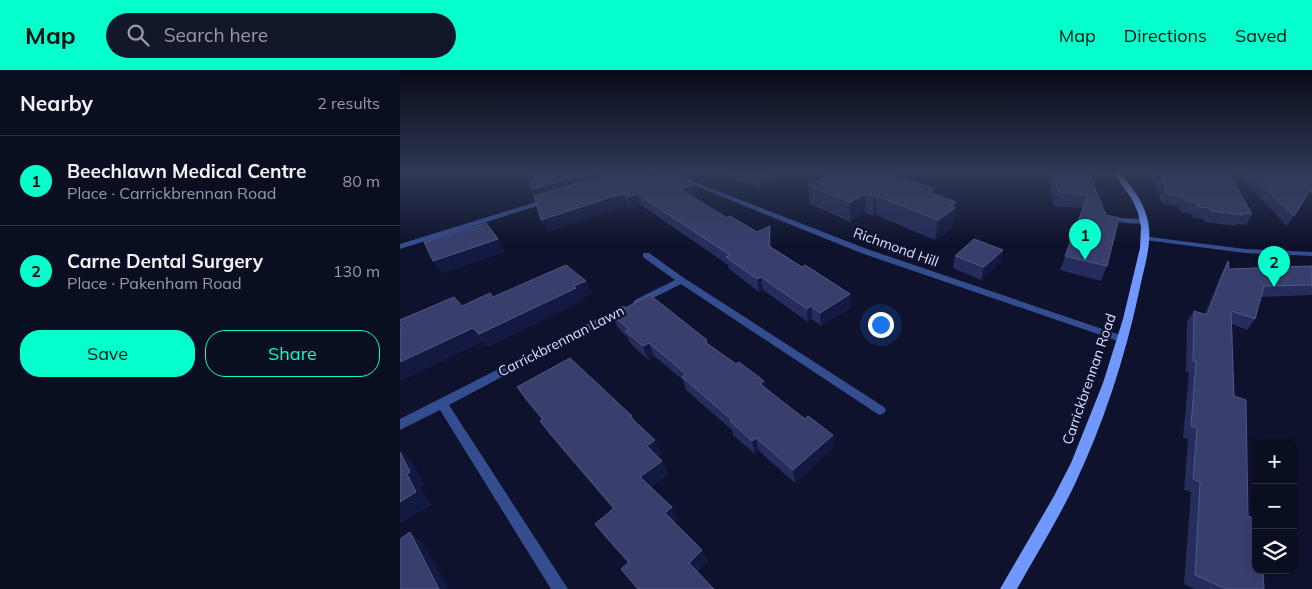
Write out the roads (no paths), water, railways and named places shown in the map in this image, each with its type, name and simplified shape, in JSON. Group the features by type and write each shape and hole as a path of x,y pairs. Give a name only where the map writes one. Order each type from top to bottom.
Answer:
{"main road":[{"name":"Carrickbrennan Road","path":"1008,589 1052,512 1085,447 1122,339 1134,295 1145,238 1145,221 1135,196"}],"street":[{"name":"Richmond Hill","path":"725,196 864,251 1122,339"},
{"path":"400,247 561,198"},
{"path":"1119,220 1145,221"},
{"path":"1145,238 1245,251 1312,254"},
{"path":"646,255 681,280 880,410"},
{"name":"Carrickbrennan Lawn","path":"400,426 681,280"},
{"path":"442,403 560,589"}],"place":[{"name":"Beechlawn Medical Centre","path":"1085,260"},
{"name":"Carne Dental Surgery","path":"1274,287"}]}
